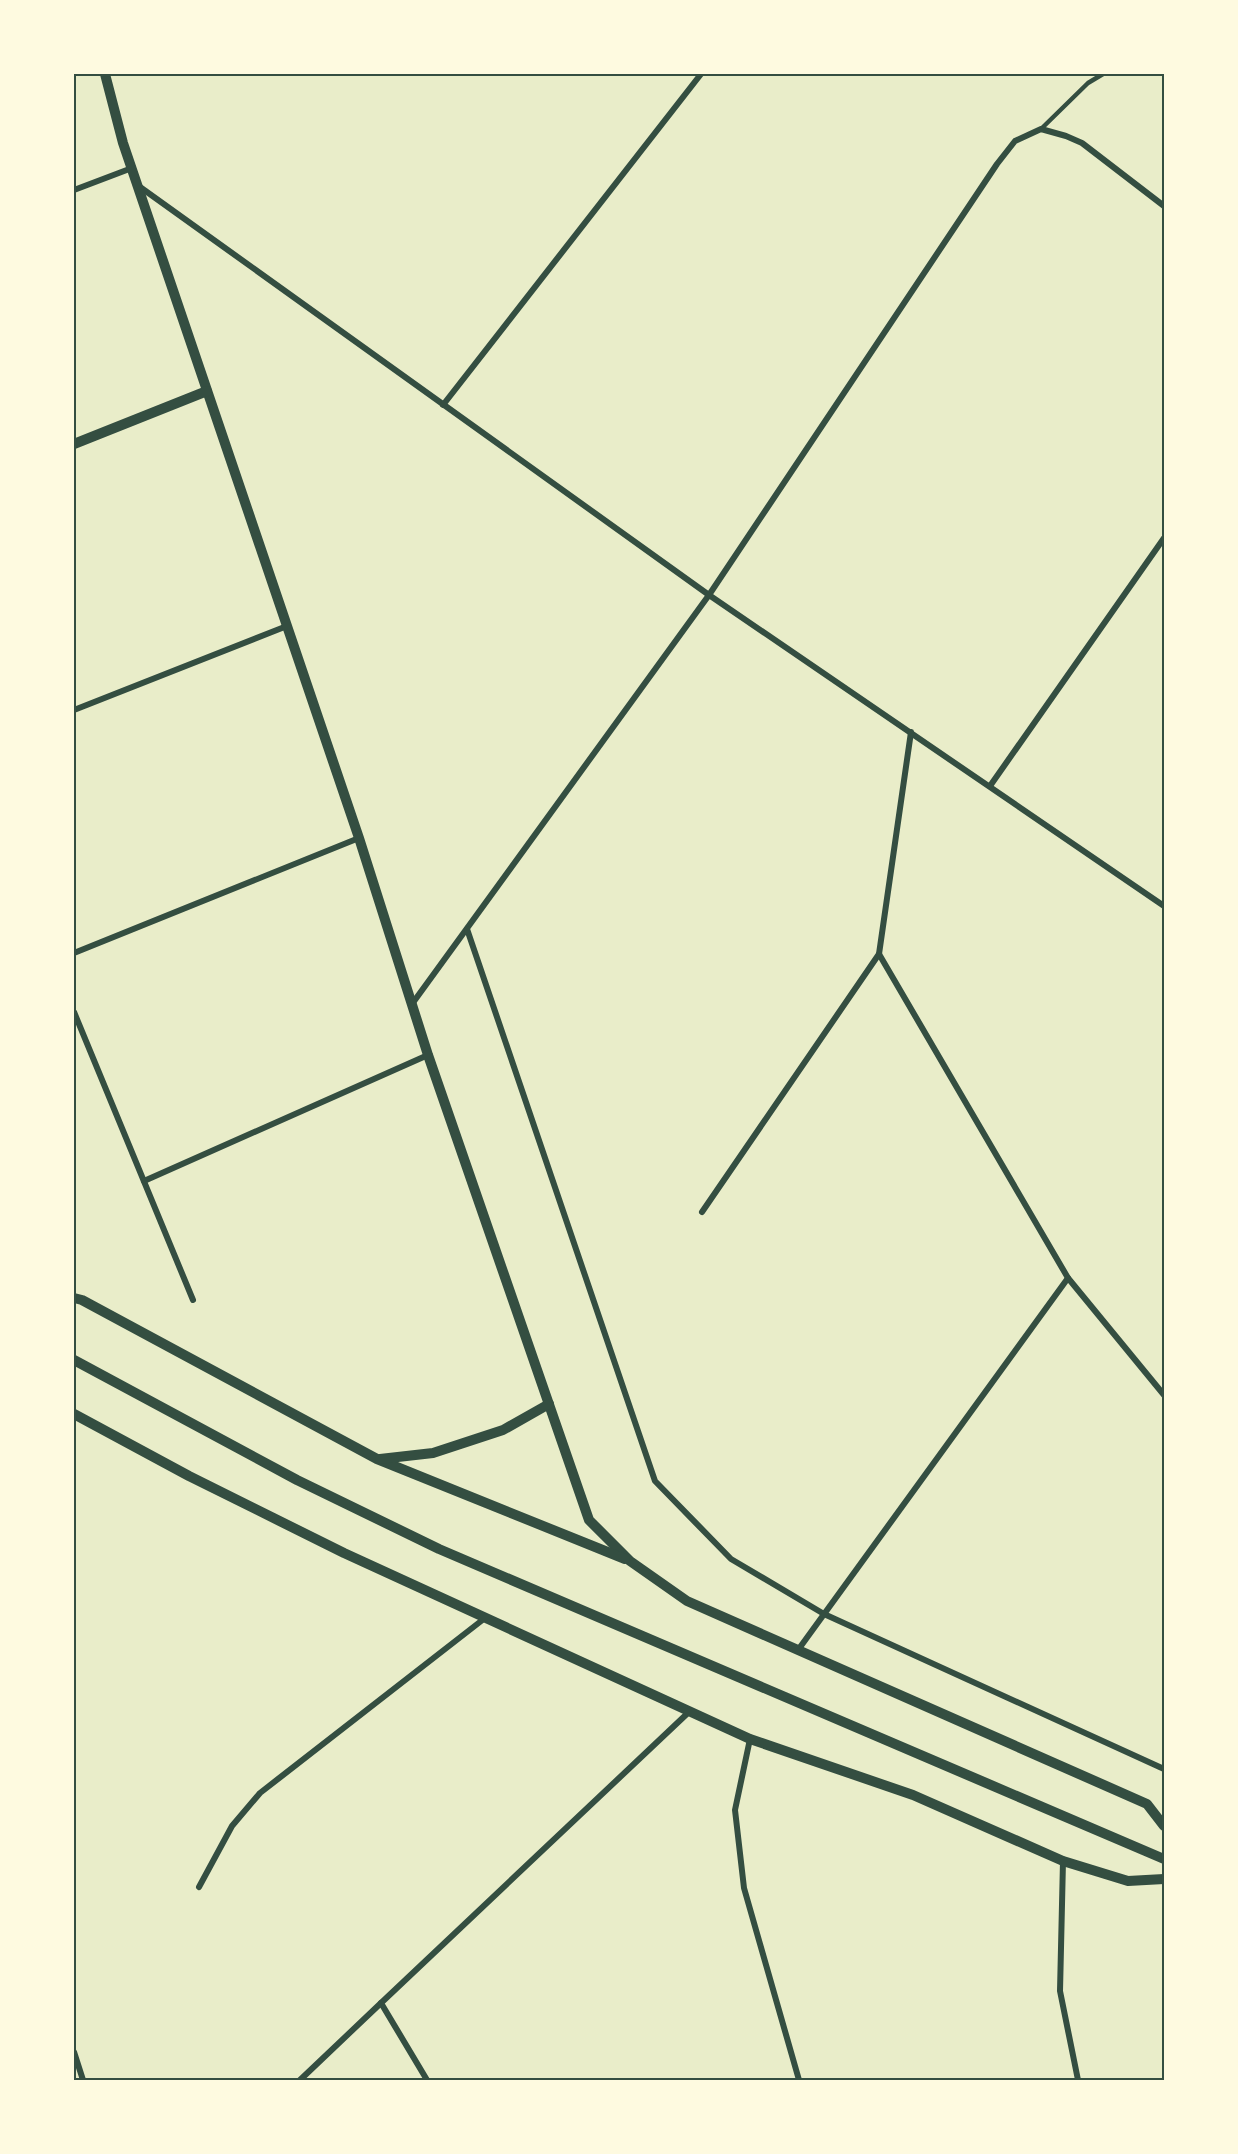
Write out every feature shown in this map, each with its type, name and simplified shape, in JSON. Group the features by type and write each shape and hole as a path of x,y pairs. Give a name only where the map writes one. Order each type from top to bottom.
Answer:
{"street":[{"path":"105,74 123,143 359,838 428,1055 589,1520 630,1561 687,1601 1147,1804 1164,1826"},
{"path":"443,405 701,74"},
{"path":"412,1004 709,595 997,164 1015,141 1041,129 1065,135 1082,143 1164,206"},
{"path":"74,190 132,168"},
{"path":"137,185 709,595 1164,906"},
{"path":"74,444 207,391"},
{"path":"990,786 1164,538"},
{"path":"74,710 287,626"},
{"path":"702,1212 879,954 911,732"},
{"path":"74,953 359,838"},
{"path":"467,929 655,1481 731,1559 824,1614 1164,1769"},
{"path":"879,954 1068,1278 1164,1395"},
{"path":"74,1012 193,1300"},
{"path":"144,1181 428,1055"},
{"path":"798,1650 1068,1278"},
{"path":"74,1298 82,1300 377,1459 630,1561"},
{"path":"74,1360 297,1480 439,1549 1164,1859"},
{"path":"377,1459 433,1453 503,1430 549,1404"},
{"path":"74,1414 189,1476 313,1538 750,1739 913,1795 1063,1861 1128,1881 1164,1879"},
{"path":"199,1887 232,1826 260,1793 486,1618"},
{"path":"300,2080 690,1711"},
{"path":"750,1739 735,1810 744,1888 799,2080"},
{"path":"1063,1861 1060,1991 1078,2080"},
{"path":"381,2003 427,2080"},
{"path":"74,2052 82,2080"}],"lane":[{"path":"1041,129 1088,83 1103,74"}]}
